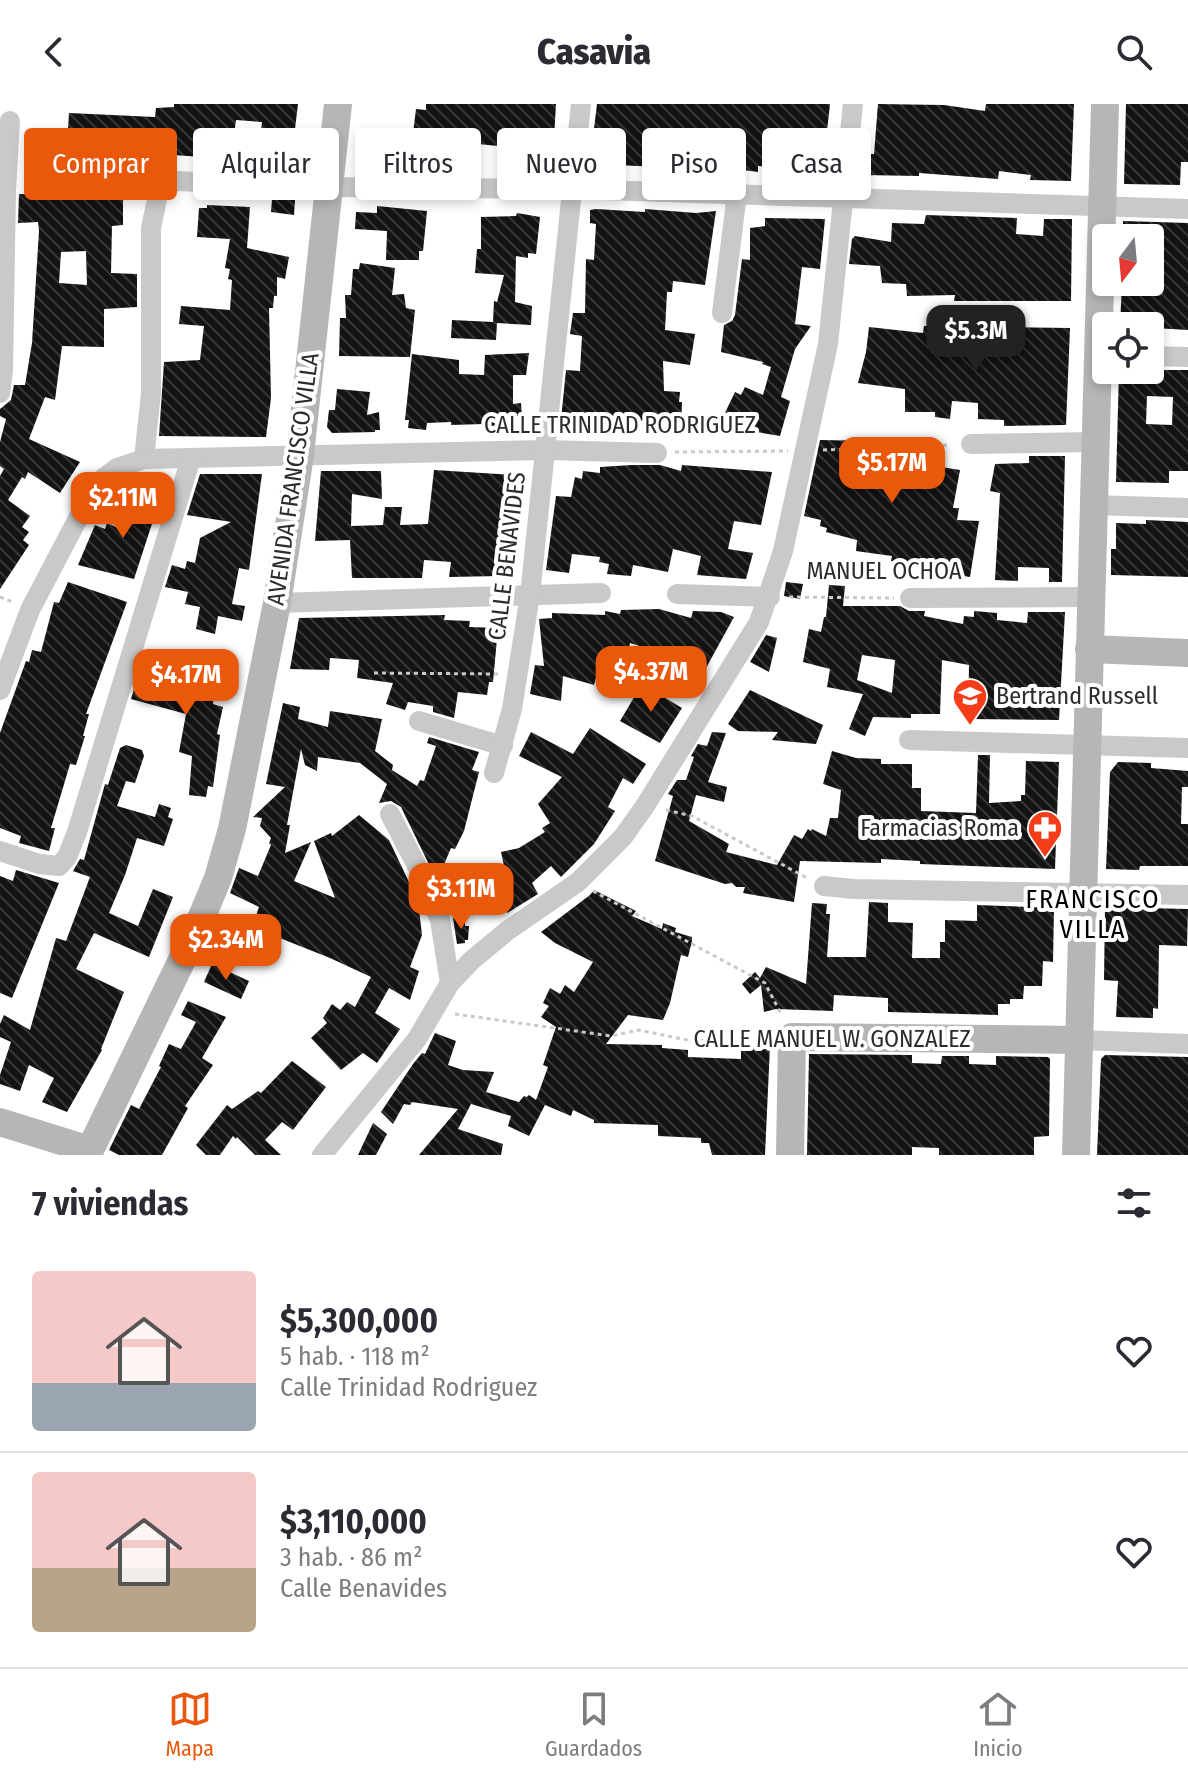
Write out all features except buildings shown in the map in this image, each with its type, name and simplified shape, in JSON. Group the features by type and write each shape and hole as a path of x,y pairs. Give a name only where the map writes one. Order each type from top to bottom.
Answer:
{"main road":[{"name":"AVENIDA FRANCISCO VILLA","path":"335,128 338,104"},
{"path":"1102,312 1105,104"},
{"name":"AVENIDA FRANCISCO VILLA","path":"89,1152 196,931 218,878 247,763 277,603 300,455 327,200"},
{"path":"1076,1155 1093,505 1100,384"},
{"path":"1089,649 1188,653"},
{"path":"790,1155 792,1037"},
{"name":"CALLE MANUEL W. GONZALEZ","path":"792,1037 1079,1040"},
{"path":"0,1122 89,1152"}],"street":[{"name":"CALLE BENAVIDES","path":"578,128 581,104"},
{"path":"851,128 853,104"},
{"path":"0,393 10,121"},
{"path":"0,690 30,610 96,484 117,468 144,459 151,393 151,228 159,190 176,181 193,182"},
{"path":"339,187 497,188"},
{"name":"CALLE BENAVIDES","path":"494,773 519,674 530,595 571,200"},
{"path":"722,313 736,200"},
{"path":"322,1155 397,1065 450,983 507,931 578,882 623,837 746,645 770,597 805,450 828,344 845,200"},
{"path":"871,200 1188,209"},
{"path":"1164,356 1188,357"},
{"path":"971,444 1096,442"},
{"name":"CALLE TRINIDAD RODRIGUEZ","path":"144,459 546,450 657,453"},
{"path":"0,851 39,864 59,866 73,845 191,458"},
{"path":"1093,505 1188,508"},
{"path":"277,603 601,593"},
{"path":"677,594 770,597"},
{"name":"MANUEL OCHOA","path":"910,598 1091,597"},
{"path":"419,721 503,746"},
{"path":"909,740 1188,748"},
{"path":"390,814 440,920 450,983"},
{"path":"824,886 1188,895"},
{"name":"CALLE MANUEL W. GONZALEZ","path":"1079,1040 1188,1044"}],"path":[{"name":"CALLE TRINIDAD RODRIGUEZ","path":"657,453 971,444"},
{"name":"MANUEL OCHOA","path":"770,597 910,598"},
{"path":"374,673 519,674"},
{"path":"645,806 692,816 824,886"},
{"path":"578,882 765,983 792,1037"},
{"name":"CALLE MANUEL W. GONZALEZ","path":"431,1014 464,1015 611,1036 639,1030 701,1041 792,1037"}],"place":[{"name":"Bertrand Russell","path":"970,727"},
{"name":"Farmacias Roma","path":"1045,859"}],"district":[{"name":"FRANCISCO VILLA","path":"1093,914"}]}
